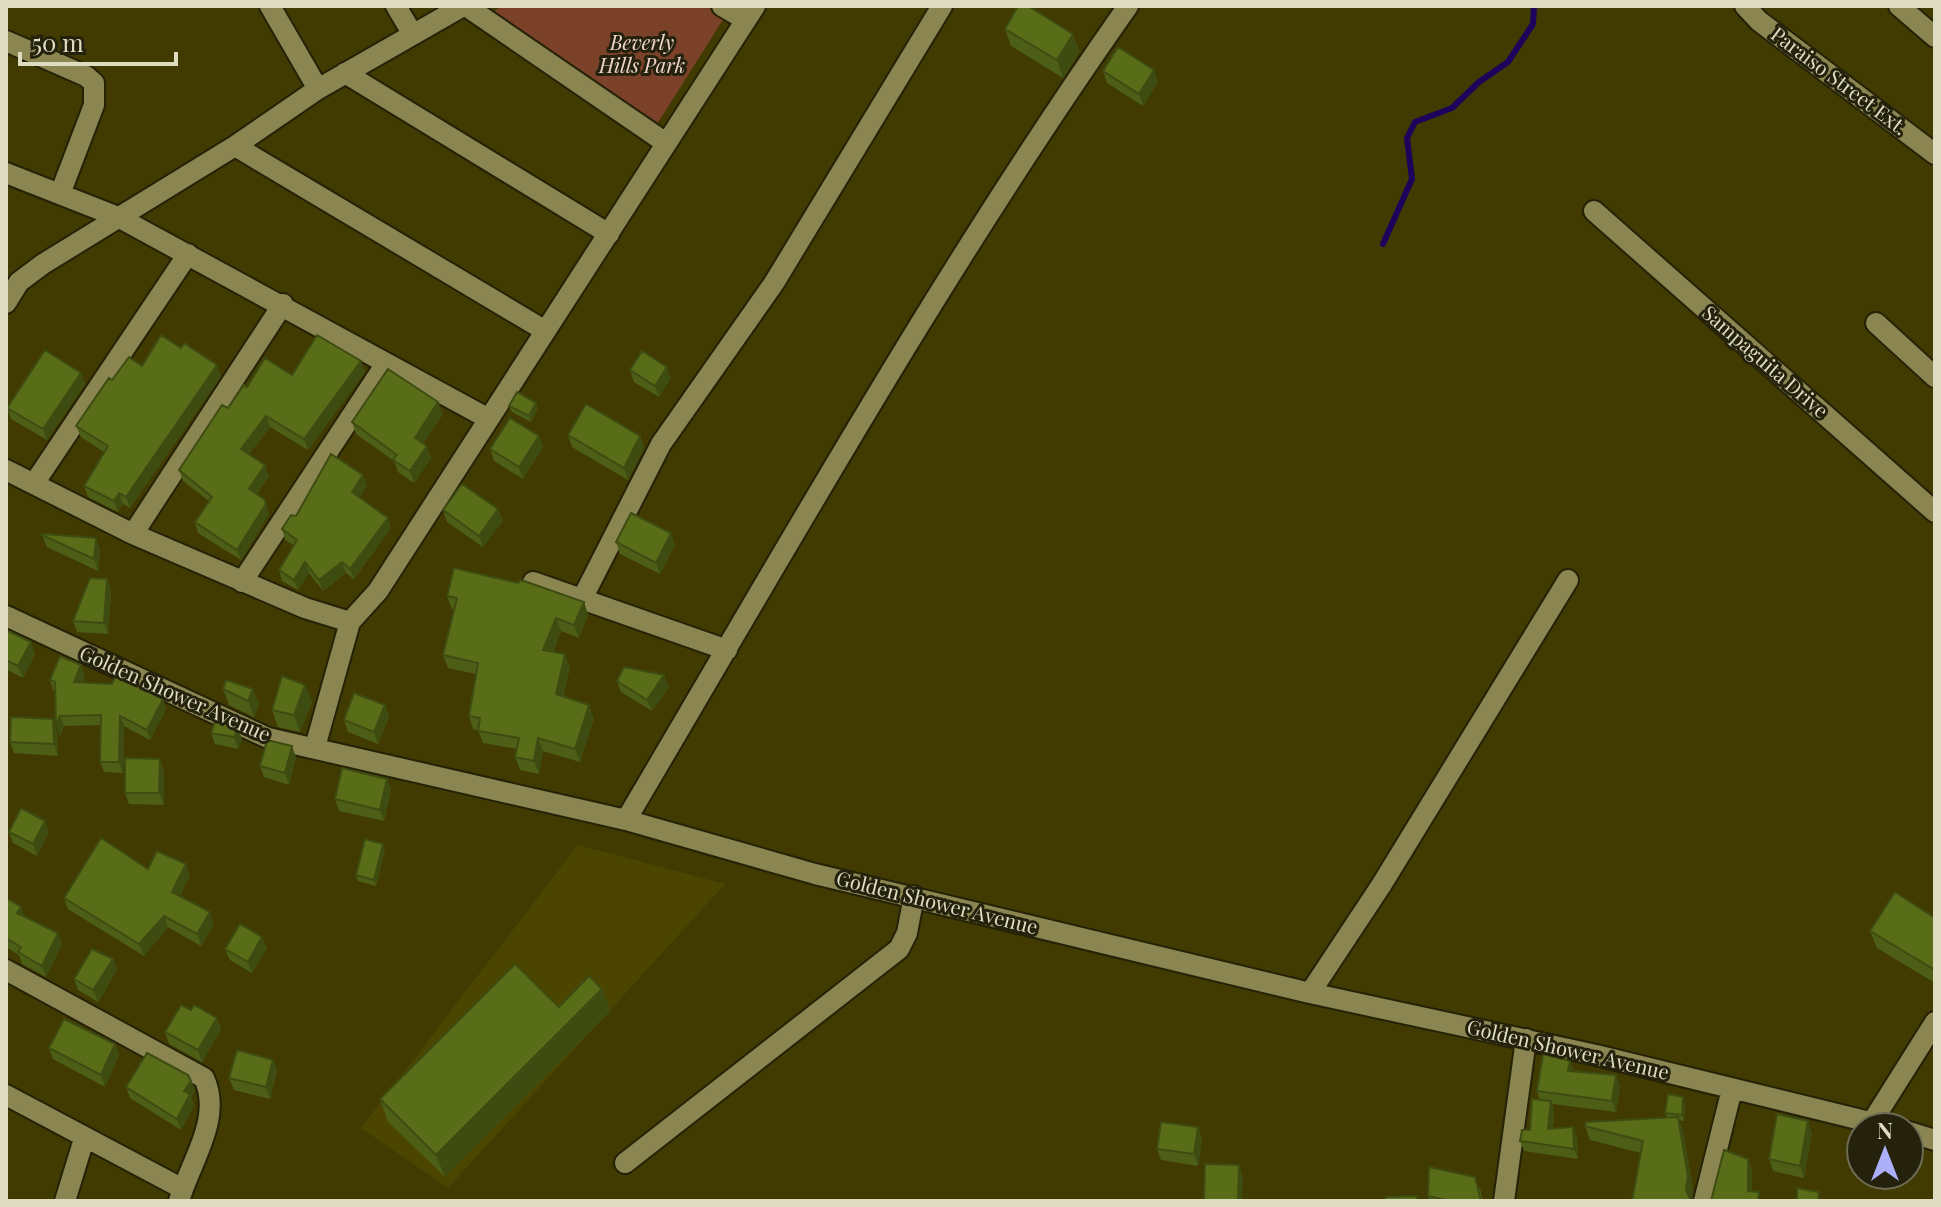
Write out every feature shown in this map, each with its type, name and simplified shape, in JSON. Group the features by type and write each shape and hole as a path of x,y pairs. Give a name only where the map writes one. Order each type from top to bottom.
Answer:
{"street":[{"path":"270,6 318,89"},
{"path":"396,6 412,33"},
{"path":"7,297 19,282 43,264 235,146 318,89 464,6 666,143"},
{"path":"315,747 350,622 378,591 751,13 722,6"},
{"path":"582,599 661,444 774,283 942,6"},
{"name":"Paraiso Street Ext.","path":"1745,6 1759,21 1935,154"},
{"path":"1899,6 1935,37"},
{"path":"626,820 904,354 1120,9"},
{"path":"6,41 86,76 94,83 94,105 60,194"},
{"path":"345,73 609,234"},
{"path":"235,146 544,330"},
{"path":"6,173 118,217 283,304 385,365 489,419"},
{"name":"Sampaguita Drive","path":"1594,211 1935,512"},
{"path":"35,482 188,254"},
{"path":"133,534 283,304"},
{"path":"1876,323 1935,377"},
{"path":"242,582 385,365"},
{"path":"6,470 133,534 242,582 350,622"},
{"path":"1310,993 1382,884 1568,580"},
{"path":"533,582 727,650"},
{"name":"Golden Shower Avenue","path":"6,616 268,738 626,820 815,874 1310,993 1526,1039 1845,1116"},
{"path":"625,1163 899,949 907,933 914,896"},
{"path":"6,970 204,1078 211,1093 207,1127 181,1195 6,1095"},
{"path":"1888,1111 1935,1022"},
{"path":"1504,1201 1526,1039"},
{"path":"1704,1201 1732,1089"},
{"path":"65,1201 84,1139"}],"shaded area":[{"path":"578,845 725,884 448,1188 361,1128"}],"green space":[{"name":"Beverly Hills Park","path":"502,6 711,6 726,15 657,124 488,15"}],"building":[{"path":"1018,6 1028,6 1073,34 1057,60 1005,29"},
{"path":"1118,47 1154,70 1139,94 1103,71"},
{"path":"161,335 181,348 184,343 217,365 126,497 119,493 114,501 84,486 108,446 76,426 109,378 112,380 129,357 142,366"},
{"path":"317,335 361,361 304,439 266,416 241,449 265,465 249,489 264,499 266,504 237,550 195,522 212,497 179,470 222,405 228,408 244,385 247,387 265,358 292,375"},
{"path":"45,350 81,373 43,429 7,408"},
{"path":"642,351 667,367 655,386 630,370"},
{"path":"388,369 438,402 415,438 427,446 410,471 393,460 397,455 352,422"},
{"path":"517,392 536,403 529,416 509,406"},
{"path":"586,404 640,436 624,468 568,435"},
{"path":"510,418 539,436 519,467 490,449"},
{"path":"331,454 363,475 352,492 388,518 350,569 342,562 319,580 305,562 294,580 279,570 297,540 282,529 291,515 296,516"},
{"path":"462,484 498,509 479,536 443,510"},
{"path":"631,513 671,533 656,563 616,542"},
{"path":"42,535 96,538 94,559"},
{"path":"454,568 518,583 521,580 584,602 574,625 556,618 543,650 565,654 556,694 589,705 575,749 538,738 534,761 515,757 519,738 478,731 480,718 469,716 478,663 443,655 457,598 447,596"},
{"path":"90,578 107,579 104,623 73,621"},
{"path":"6,630 31,642 18,666 6,660"},
{"path":"60,656 81,665 74,682 112,684 116,675 163,699 147,730 120,716 119,762 100,762 101,715 60,716 56,725 55,682 50,680"},
{"path":"624,667 664,675 647,700 617,681"},
{"path":"282,676 305,685 294,715 272,710"},
{"path":"226,680 253,689 248,701 223,689"},
{"path":"354,693 385,705 374,732 344,720"},
{"path":"11,717 53,719 54,744 10,742"},
{"path":"216,719 238,729 234,737 211,733"},
{"path":"267,740 292,746 285,773 260,766"},
{"path":"125,758 160,759 159,793 125,793"},
{"path":"342,768 387,779 380,810 335,799"},
{"path":"21,808 45,821 33,844 9,832"},
{"path":"101,838 148,869 157,851 186,864 172,892 210,912 197,934 164,916 139,944 64,898"},
{"path":"365,839 383,844 374,880 356,875"},
{"path":"1895,892 1935,918 1935,970 1870,931"},
{"path":"6,898 21,907 17,913 58,933 42,966 18,952 21,947 6,938"},
{"path":"240,924 262,937 248,962 225,949"},
{"path":"92,949 113,959 93,990 74,979"},
{"path":"515,964 559,1007 589,976 602,989 436,1155 380,1099"},
{"path":"181,1005 191,1010 194,1005 217,1018 198,1050 165,1032"},
{"path":"64,1019 115,1044 101,1075 49,1048"},
{"path":"237,1050 273,1060 266,1087 229,1078"},
{"path":"147,1053 188,1075 191,1081 184,1091 190,1094 177,1119 126,1087"},
{"path":"1543,1054 1570,1061 1568,1071 1616,1075 1612,1101 1537,1091"},
{"path":"1668,1094 1683,1097 1682,1115 1665,1113"},
{"path":"1532,1099 1551,1101 1548,1129 1573,1127 1574,1149 1520,1141 1522,1130 1530,1130"},
{"path":"1777,1114 1808,1121 1800,1166 1769,1159"},
{"path":"1678,1117 1688,1176 1686,1190 1691,1201 1632,1201 1643,1141 1585,1126 1586,1122"},
{"path":"1161,1122 1198,1127 1194,1154 1157,1149"},
{"path":"1724,1150 1748,1159 1748,1191 1759,1192 1758,1201 1711,1201"},
{"path":"1205,1164 1239,1165 1238,1201 1204,1201"},
{"path":"1429,1167 1475,1177 1481,1201 1451,1201 1428,1196"},
{"path":"1797,1188 1819,1192 1818,1201 1797,1201"},
{"path":"1417,1196 1417,1201 1385,1201 1386,1197"}],"waterway":[{"path":"1383,244 1412,179 1407,138 1415,122 1452,108 1479,82 1508,62 1533,24 1534,6"}]}
